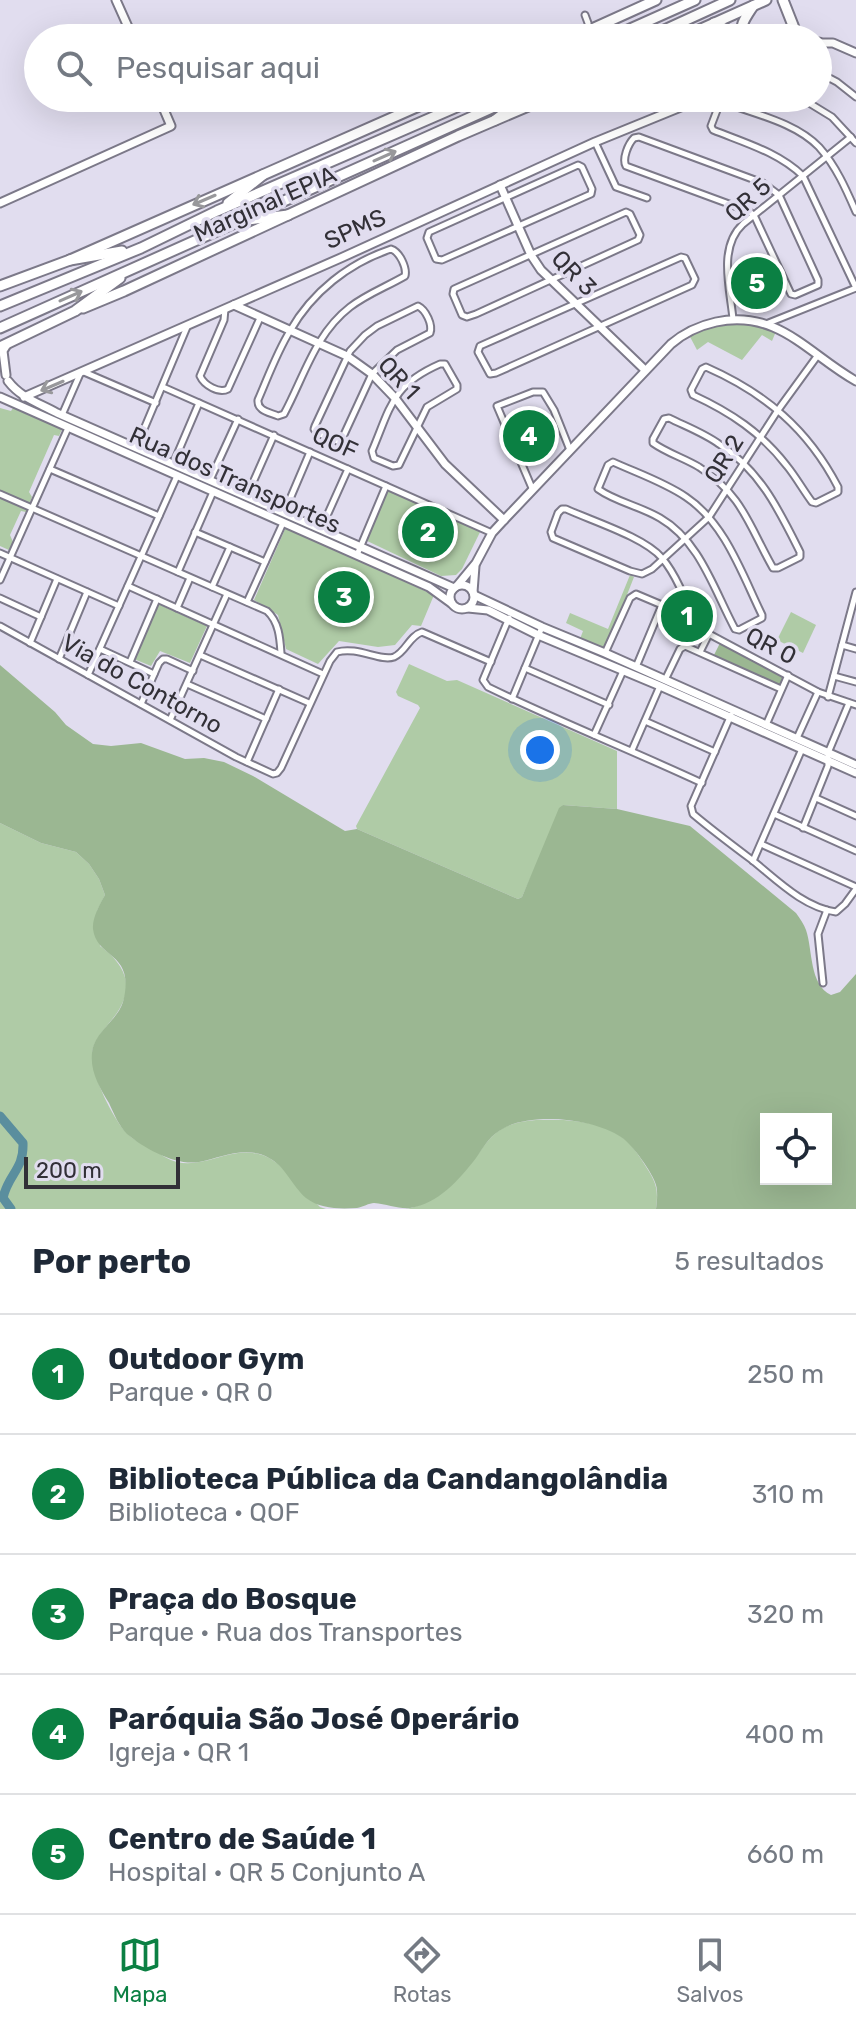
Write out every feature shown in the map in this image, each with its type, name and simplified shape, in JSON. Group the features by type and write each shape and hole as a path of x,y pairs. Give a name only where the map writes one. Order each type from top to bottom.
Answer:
{"main road":[{"path":"603,24 656,0"},
{"path":"641,24 695,0"},
{"path":"678,24 730,0"},
{"path":"714,23 766,0"},
{"path":"785,5 792,24"},
{"path":"742,24 753,6"},
{"name":"Marginal EPIA","path":"0,286 70,260 405,112"},
{"path":"0,306 141,248 217,211 445,112"},
{"path":"0,328 483,112"},
{"path":"495,120 506,112"},
{"name":"Marginal EPIA","path":"4,345 514,112"},
{"path":"217,211 263,175"},
{"path":"237,222 288,215"},
{"path":"70,260 141,248"},
{"path":"75,311 135,267"}],"street":[{"path":"116,0 127,24"},
{"path":"585,15 588,23"},
{"path":"832,43 856,53"},
{"path":"832,79 856,97"},
{"path":"0,203 171,126 165,112"},
{"name":"SPMS","path":"24,397 669,112"},
{"path":"716,112 711,126 713,130 783,159 803,176 856,288 766,324"},
{"path":"749,112 797,131 813,141 838,174 856,212"},
{"path":"824,112 856,143"},
{"path":"639,137 763,183 779,195 818,280 818,285 795,295 791,294 754,215 626,166 624,160 630,141 639,137"},
{"name":"QR 5","path":"733,319 728,262 729,246 737,230 851,137"},
{"path":"595,142 616,187 647,198"},
{"path":"579,165 582,167 592,189 591,194 518,226 442,260 434,256 427,238 429,232 579,165"},
{"name":"QR 3","path":"500,185 531,255 551,280 645,370"},
{"path":"626,212 630,214 640,235 638,240 551,280 467,317 462,315 453,294 454,289 626,212"},
{"path":"395,250 406,271 405,276 347,309 318,343 283,415 278,416 259,407 258,400 289,331 309,303 336,279 369,258 395,250"},
{"path":"681,257 685,258 695,279 692,285 600,327 496,373 488,373 478,352 480,346 681,257"},
{"name":"QR 1","path":"234,305 347,356 372,374 395,398 449,468 504,520"},
{"path":"420,306 431,328 430,333 397,350 372,374 342,439 337,441 317,433 315,426 347,356 377,326 420,306"},
{"path":"225,309 224,320 200,376 205,384 221,391 230,385 260,318"},
{"path":"509,616 488,610 459,609 451,603 450,593 476,563 492,533 532,488 671,344 689,331 733,319 766,324 782,330 856,381"},
{"path":"136,448 187,327"},
{"path":"0,396 8,389 4,345"},
{"name":"QR 2","path":"664,560 650,548 566,509 558,513 551,532 553,538 637,574 648,572 664,560 709,517 760,436 819,354"},
{"path":"442,363 448,367 457,389 427,407 416,428 399,465 393,466 373,457 372,451 395,398 406,383 442,363"},
{"path":"706,367 738,382 778,410 820,457 838,492 812,502 785,462 760,436 734,416 691,393 691,390 706,367"},
{"path":"54,420 62,415 82,373 156,403"},
{"name":"Rua dos Transportes","path":"5,376 24,397 321,529 429,587 451,603"},
{"name":"QOF","path":"163,387 492,533"},
{"path":"532,488 497,406 533,392 543,392 570,450"},
{"name":"Rua dos Transportes","path":"0,396 283,523 455,587"},
{"path":"173,464 199,403"},
{"path":"669,418 713,440 744,462 768,491 800,557 773,568 748,517 728,490 702,469 653,443 664,419 669,418"},
{"path":"210,480 238,419"},
{"path":"0,580 68,428"},
{"path":"247,496 274,435"},
{"path":"118,450 121,441"},
{"path":"284,513 310,452"},
{"path":"613,462 673,489 695,503 709,517 735,561 762,618 739,630 735,629 687,538 660,518 599,490 609,463 613,462"},
{"path":"50,469 159,516"},
{"path":"321,529 348,469"},
{"path":"88,675 177,476"},
{"path":"359,551 386,485"},
{"path":"178,572 213,492"},
{"path":"0,494 267,611 277,626 281,653"},
{"path":"254,510 258,501"},
{"path":"247,602 283,523"},
{"path":"195,532 265,562"},
{"path":"212,587 230,547"},
{"path":"0,553 119,606"},
{"path":"664,560 696,627"},
{"path":"468,608 473,602 476,563"},
{"path":"177,608 190,578"},
{"path":"30,643 57,579"},
{"path":"128,586 323,674"},
{"path":"455,587 466,586 509,616 540,631 732,714 803,749 856,765"},
{"path":"59,659 87,592"},
{"path":"828,697 853,613 856,592"},
{"path":"170,720 227,594"},
{"name":"QR 0","path":"605,653 630,598 636,594 662,605 696,627 818,692 852,704"},
{"path":"0,598 41,617"},
{"path":"130,662 157,599"},
{"path":"636,667 662,605"},
{"path":"509,616 483,680 488,687 702,783"},
{"name":"Via do Contorno","path":"0,626 266,772 275,774 281,768 309,703"},
{"path":"540,631 605,653 619,666 636,667 662,684"},
{"path":"512,699 540,631"},
{"path":"200,655 309,703 334,654 341,650 365,652 384,658 395,657 416,634 422,632 491,662"},
{"path":"700,652 709,634"},
{"path":"842,645 856,649"},
{"path":"632,750 662,684 680,649 685,646 781,689"},
{"path":"100,649 154,674"},
{"path":"141,704 159,663 164,659 193,671"},
{"path":"594,736 609,705 619,666"},
{"path":"525,668 609,705"},
{"path":"766,725 788,675"},
{"path":"834,676 856,682"},
{"path":"187,684 266,719"},
{"path":"247,762 279,689"},
{"path":"797,738 818,692"},
{"path":"803,828 828,757 852,704"},
{"path":"732,714 797,738 856,773"},
{"path":"732,714 691,806 692,812 797,896 827,910 834,912 841,908 856,888 761,844"},
{"path":"645,721 715,752"},
{"path":"753,861 803,749"},
{"path":"816,798 856,816"},
{"path":"774,814 856,851"},
{"path":"823,983 818,934 827,910"}],"green space":[{"path":"748,321 777,329 772,341 762,335 742,360 708,342 697,350 688,333 721,322"},
{"path":"0,408 11,411 13,408 20,409 62,429 59,436 54,435 29,492 32,497 26,512 21,511 10,535 13,542 9,550 0,546"},
{"path":"384,486 482,528 456,575 441,576 363,539"},
{"path":"286,527 434,595 421,626 412,625 395,645 378,647 339,641 318,664 286,649 278,615 254,600"},
{"path":"630,575 634,577 607,646 600,648 580,639 583,631 566,623 570,613 608,629"},
{"path":"158,604 207,626 190,663 160,651 151,666 134,659"},
{"path":"791,612 816,625 803,653 777,640"},
{"path":"720,643 784,675 780,685 713,657"},
{"path":"409,664 447,681 457,680 617,751 617,809 563,805 522,897 518,899 357,829 420,708 396,692"},
{"path":"0,665 66,725 93,744 141,743 185,759 204,758 224,762 345,831 357,829 518,899 522,897 559,808 563,805 617,809 690,826 796,913 806,930 815,975 824,990 831,995 840,992 856,974 856,1209 656,1209 654,1180 642,1159 626,1141 594,1125 560,1119 526,1121 499,1131 447,1190 430,1202 410,1208 374,1203 357,1208 330,1208 317,1204 301,1193 275,1162 252,1152 190,1163 161,1155 124,1131 94,1073 94,1046 120,1009 126,985 120,965 101,946 93,929 95,916 105,895 99,879 76,852 41,843 0,823"},
{"path":"0,823 41,843 76,852 99,879 105,895 97,911 100,946 120,965 126,989 120,1008 96,1042 92,1056 102,1091 125,1131 137,1141 177,1162 199,1162 243,1152 267,1157 287,1172 320,1207 326,1209 0,1209"},
{"path":"536,1120 592,1124 622,1137 634,1148 653,1179 656,1209 406,1209 437,1197 461,1175 489,1139 500,1130"}],"waterway":[{"path":"0,1116 23,1143 21,1160 3,1198 11,1209"}],"place":[{"name":"Centro de Saúde 1","path":"757,283"},
{"name":"Paróquia São José Operário","path":"529,436"},
{"name":"Biblioteca Pública da Candangolândia","path":"428,532"},
{"name":"Praça do Bosque","path":"344,597"},
{"name":"Outdoor Gym","path":"687,616"}]}
